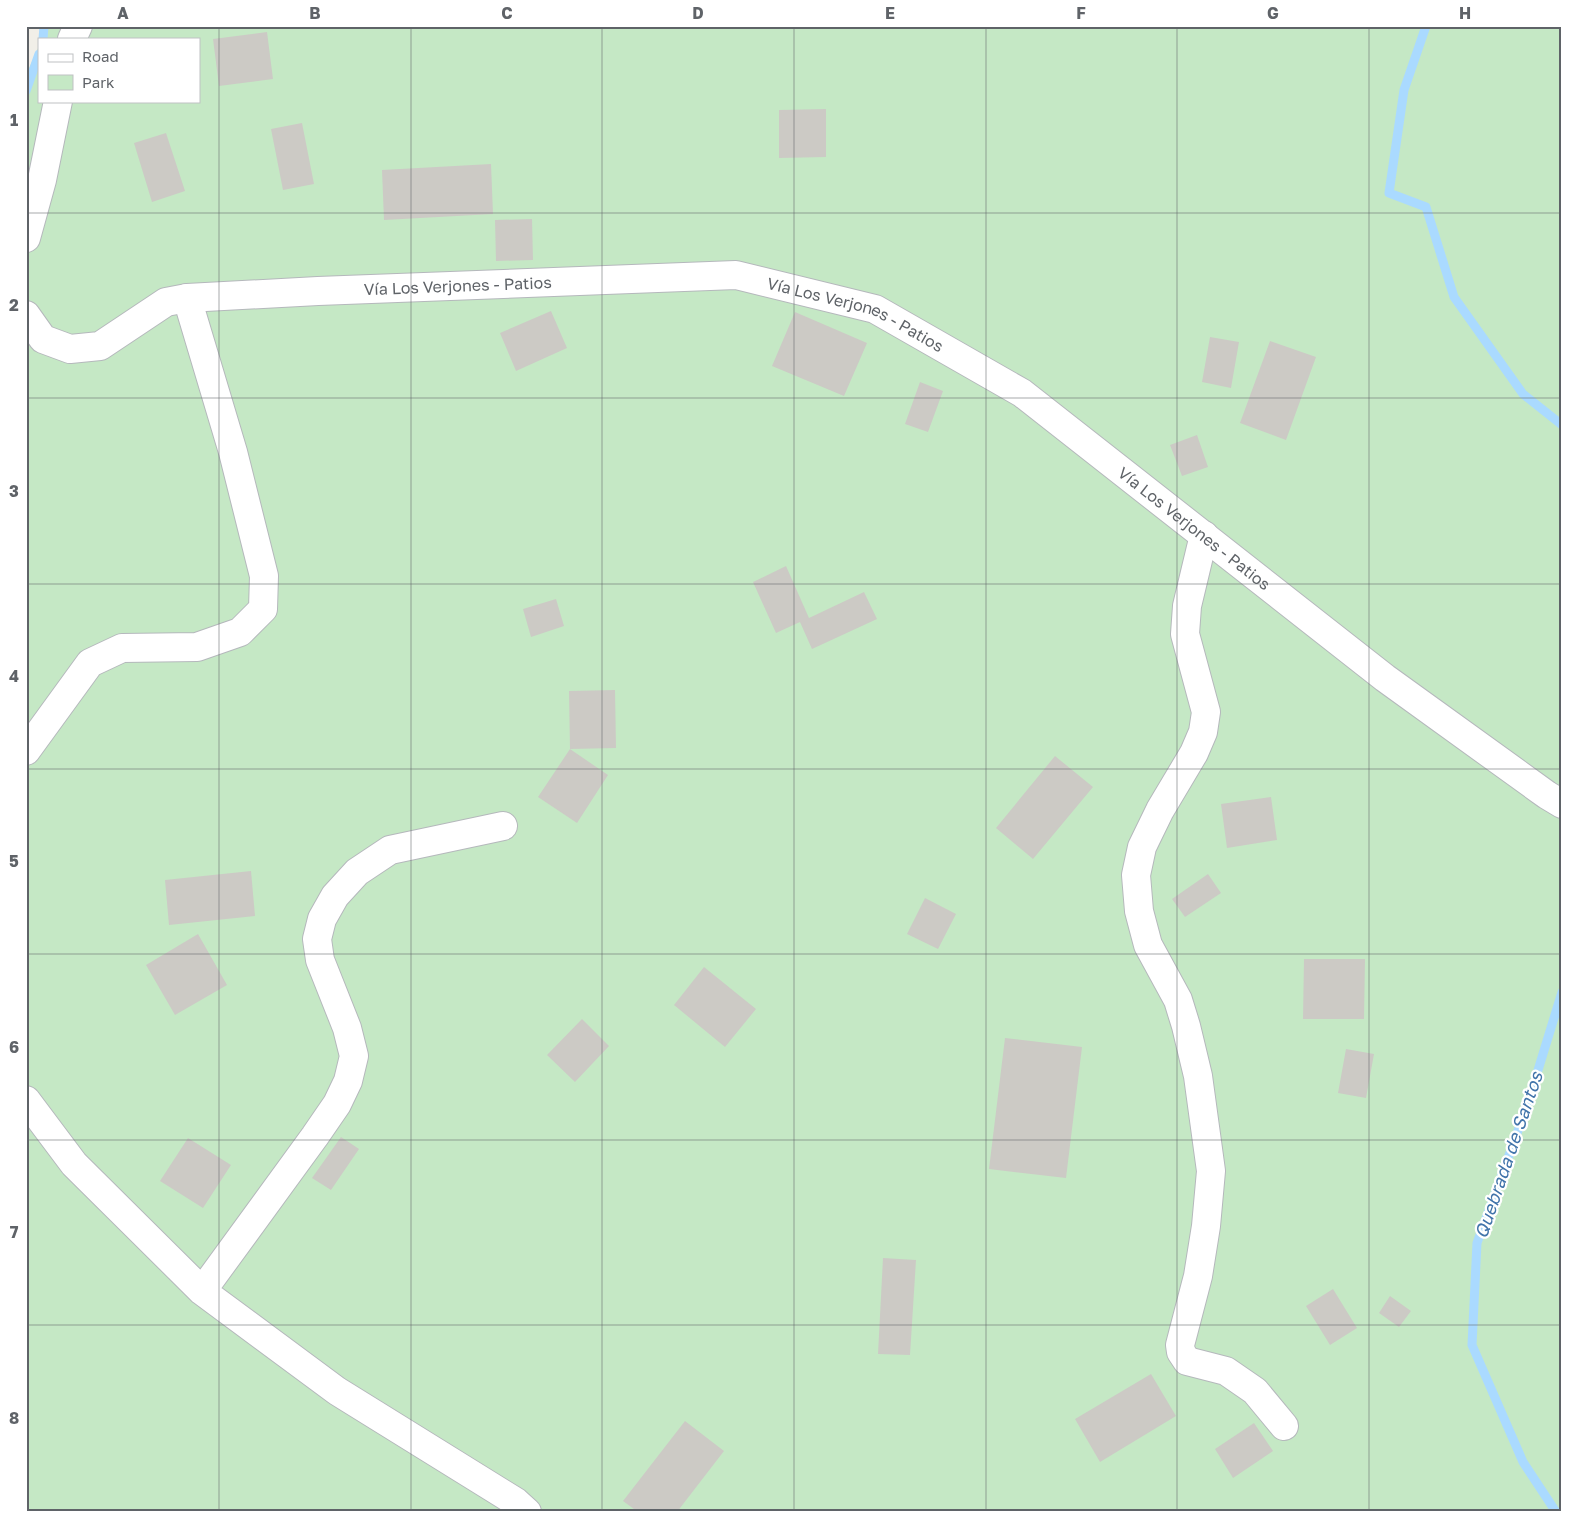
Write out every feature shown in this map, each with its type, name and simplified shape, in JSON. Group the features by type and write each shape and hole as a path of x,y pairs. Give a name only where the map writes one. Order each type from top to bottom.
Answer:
{"street":[{"path":"72,38 78,26"},
{"path":"26,238 42,180 58,102"},
{"name":"Vía Los Verjones - Patios","path":"26,315 43,339 70,349 100,346 166,302 187,298 318,291 736,275 875,309 1022,393 1385,678 1554,800"},
{"path":"26,751 90,663 122,648 197,647 240,632 263,609 264,576 233,452 187,298"},
{"path":"1204,535 1187,606 1185,634 1206,712 1203,732 1194,753 1160,810 1142,847 1136,875 1139,911 1148,945 1178,1000 1186,1026 1198,1076 1210,1171 1206,1226 1198,1276 1180,1345 1181,1352 1187,1361 1226,1371 1255,1391 1284,1426"},
{"path":"202,1291 316,1136 348,1081 354,1056 347,1028 320,960 317,939 322,919 335,896 357,872 390,850 503,826"},
{"path":"26,1100 74,1164 202,1291 337,1391 508,1497 527,1512"}],"green space":[{"path":"47,26 1562,26 1562,1512 26,1512 26,75 38,48 38,102 200,102 200,38 42,38"}],"building":[{"path":"267,32 273,79 219,86 213,39"},
{"path":"826,109 826,157 779,158 779,110"},
{"path":"302,123 314,184 283,190 271,129"},
{"path":"166,133 185,191 152,202 134,143"},
{"path":"491,164 493,214 384,220 382,170"},
{"path":"532,219 533,260 496,261 495,220"},
{"path":"551,311 567,348 516,371 500,333"},
{"path":"795,312 867,343 844,396 772,366"},
{"path":"1210,337 1239,342 1231,388 1202,382"},
{"path":"1270,341 1316,357 1286,440 1240,423"},
{"path":"920,382 943,391 928,432 905,424"},
{"path":"1197,435 1208,467 1182,476 1170,445"},
{"path":"786,566 809,618 864,592 877,619 812,649 800,622 776,633 753,582"},
{"path":"556,599 564,626 531,637 523,609"},
{"path":"615,690 616,748 570,749 569,691"},
{"path":"570,749 608,775 577,823 538,797"},
{"path":"1055,756 1093,787 1033,859 996,828"},
{"path":"1271,797 1277,840 1227,848 1221,804"},
{"path":"251,871 255,916 169,925 165,880"},
{"path":"1208,874 1221,893 1185,917 1172,899"},
{"path":"925,898 956,914 938,949 907,934"},
{"path":"198,934 227,985 175,1015 146,965"},
{"path":"1304,959 1365,959 1364,1019 1303,1019"},
{"path":"704,967 756,1009 725,1047 674,1005"},
{"path":"582,1019 609,1046 575,1082 547,1055"},
{"path":"1005,1038 1082,1047 1066,1178 989,1169"},
{"path":"1346,1049 1374,1054 1366,1098 1338,1093"},
{"path":"341,1137 359,1149 331,1190 312,1178"},
{"path":"188,1138 231,1165 203,1208 160,1181"},
{"path":"883,1258 916,1260 910,1355 878,1354"},
{"path":"1333,1289 1357,1328 1330,1345 1306,1306"},
{"path":"1390,1296 1411,1311 1399,1327 1379,1313"},
{"path":"1151,1374 1176,1416 1100,1462 1075,1419"},
{"path":"685,1421 724,1451 677,1512 638,1512 623,1501"},
{"path":"1254,1423 1273,1451 1233,1478 1215,1449"}],"waterway":[{"path":"43,38 44,26"},
{"name":"Quebrada de Santos","path":"1426,26 1404,90 1389,193 1426,207 1454,297 1523,394 1562,425"},
{"path":"26,91 38,57"},
{"name":"Quebrada de Santos","path":"1556,1512 1523,1462 1472,1345 1477,1243 1527,1106 1562,992"}]}
